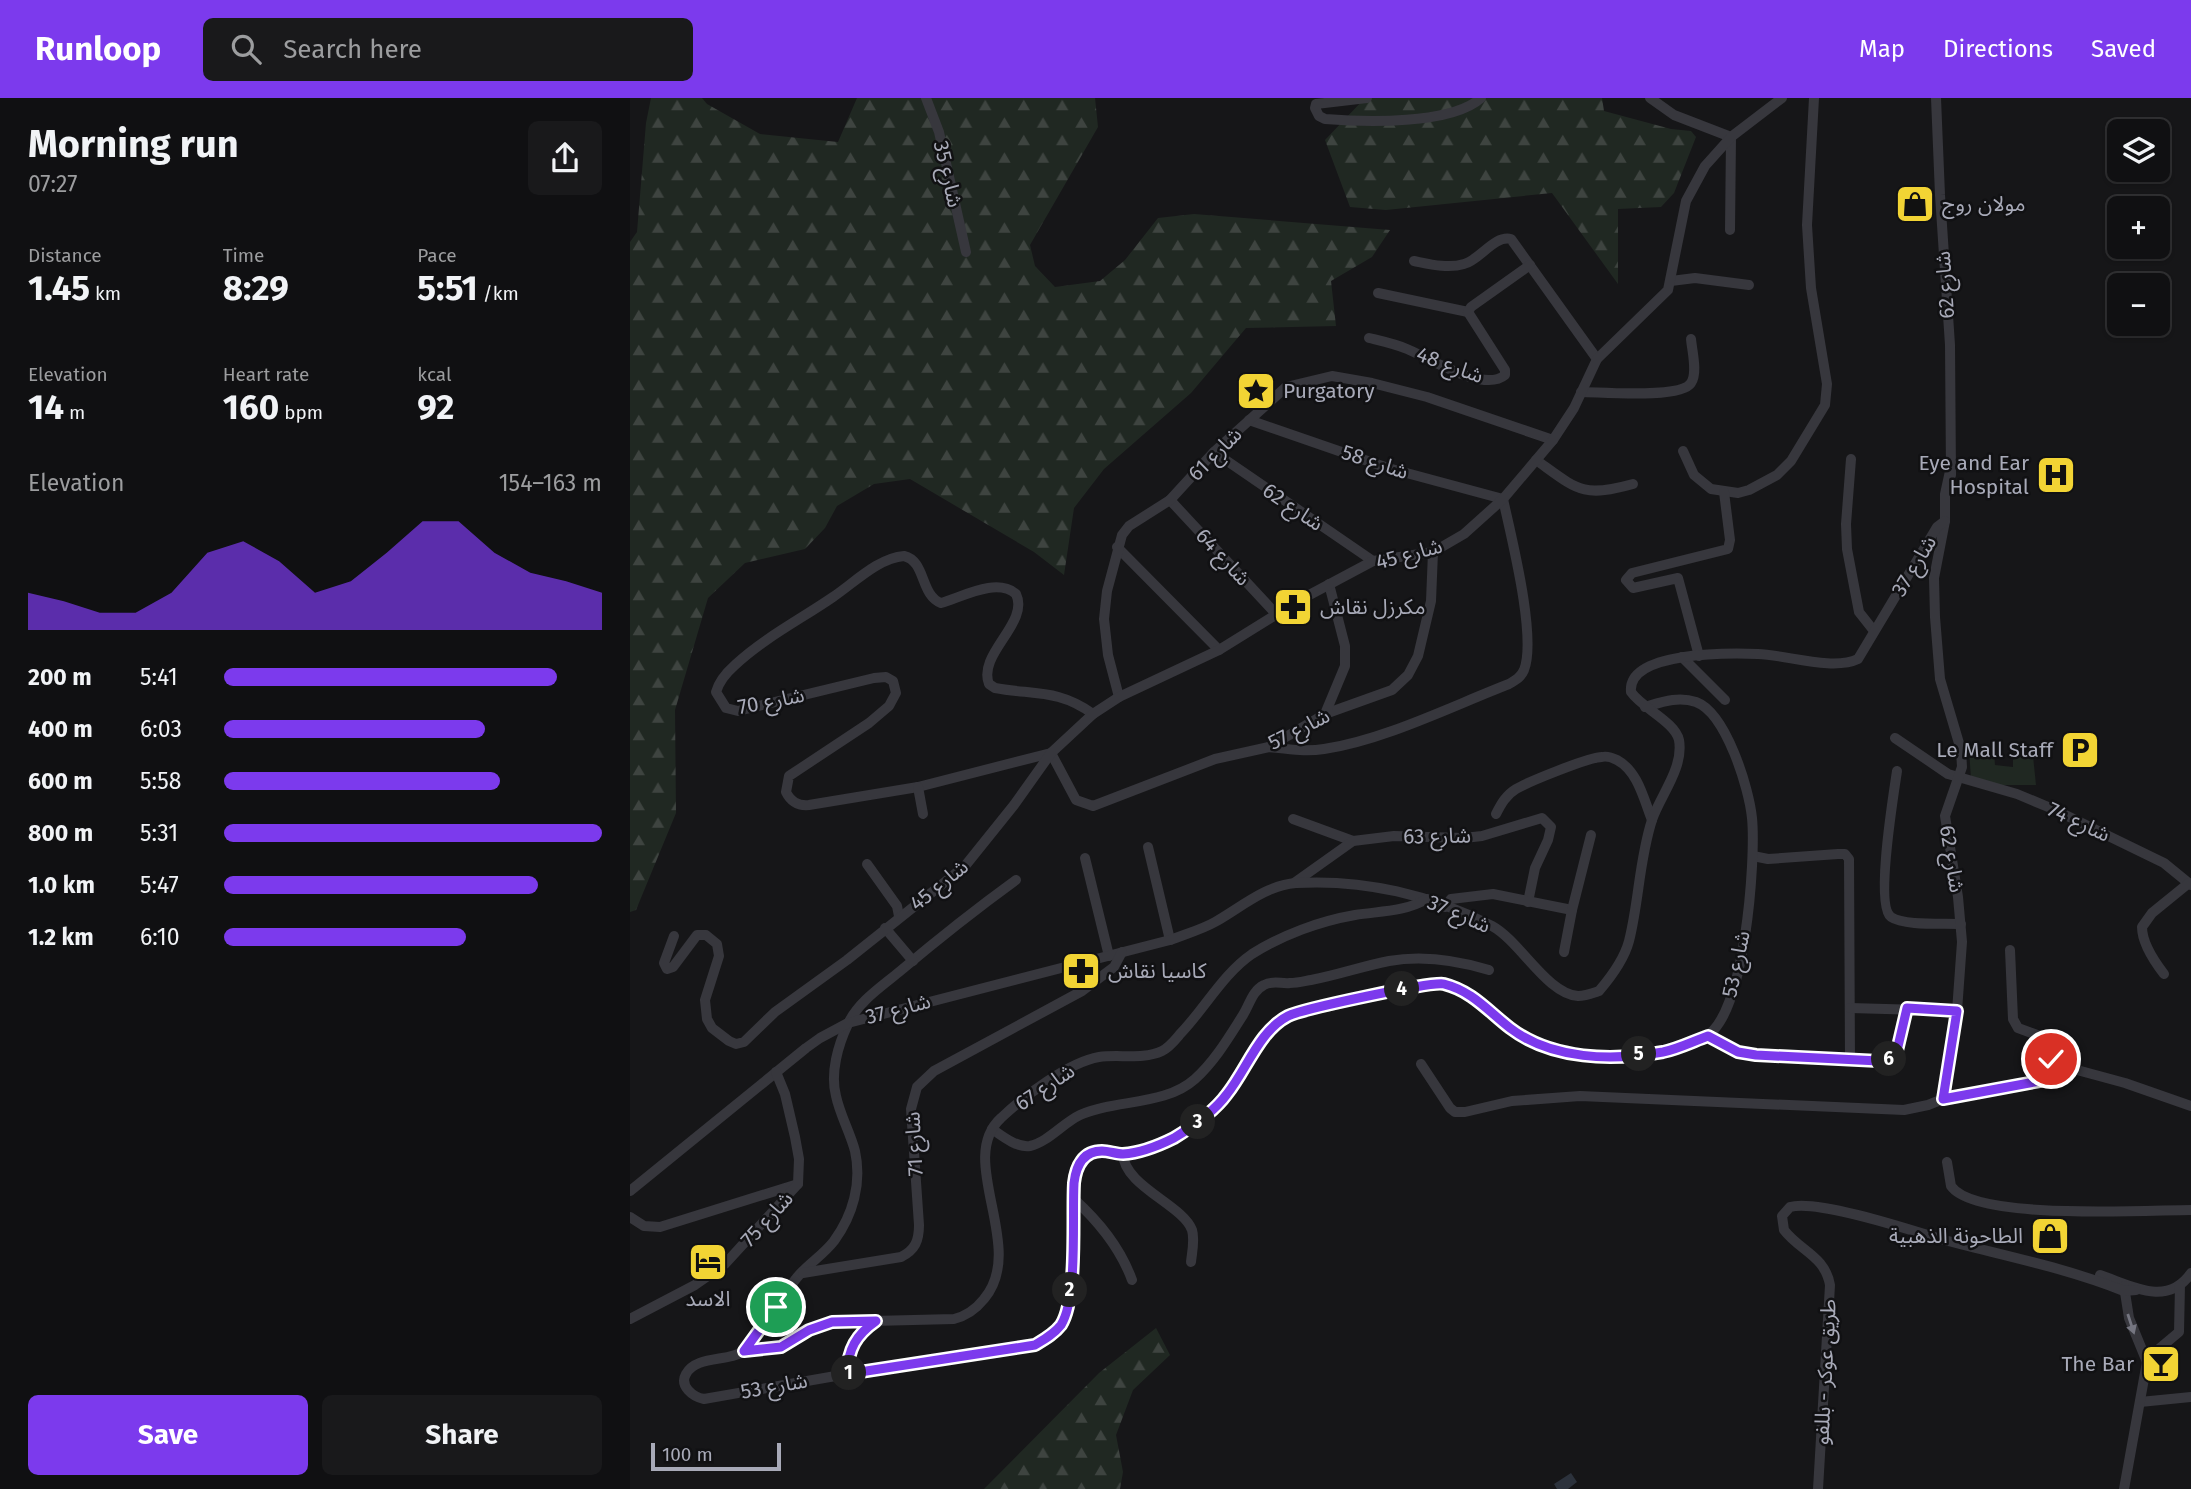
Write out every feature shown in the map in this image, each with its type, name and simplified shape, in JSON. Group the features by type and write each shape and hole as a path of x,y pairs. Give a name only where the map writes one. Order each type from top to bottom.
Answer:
{"street":[{"name":"شارع 35","path":"926,98 939,132 966,252"},
{"path":"1367,98 1324,102 1316,104 1315,108 1319,116 1325,119 1386,121 1450,114 1472,106 1481,98"},
{"path":"1650,98 1674,115 1731,137 1730,230"},
{"name":"شارع 45","path":"674,936 664,963 667,969 673,967 697,935 706,935 717,944 719,957 705,1000 705,1014 712,1028 736,1044 744,1042 775,1012 847,960 965,866 1051,753 1093,713 1119,697 1219,650 1276,614 1373,561 1433,552 1464,534 1503,499 1553,439 1574,408 1597,359 1663,297 1671,281 1686,201 1696,178 1731,137 1782,98"},
{"path":"1683,451 1688,465 1700,483 1724,492 1749,490 1784,470 1825,405 1827,384 1811,288 1807,225 1814,98"},
{"name":"شارع 62","path":"1936,98 1952,426 1945,521 1934,578 1935,617 1940,679 1961,750 1962,767 1945,816 1961,924 1957,1011 1943,1099"},
{"path":"1414,261 1461,265 1506,237 1511,239 1597,359"},
{"path":"1378,293 1468,312 1471,307 1530,265"},
{"path":"1671,281 1695,278 1749,285"},
{"name":"شارع 48","path":"1369,338 1406,348 1450,369 1482,380 1497,380 1505,375 1505,370 1468,312"},
{"path":"1581,392 1667,393 1686,388 1693,381 1694,375 1691,339"},
{"name":"شارع 61","path":"1119,697 1108,655 1104,619 1107,591 1122,535 1129,526 1170,500 1214,452 1286,387 1332,376 1372,383 1427,397 1553,439"},
{"name":"شارع 58","path":"1249,420 1388,468 1503,499"},
{"name":"شارع 62","path":"1214,452 1373,561"},
{"path":"1536,460 1580,489 1591,492 1633,484"},
{"path":"1851,460 1846,524 1847,549 1859,612 1874,631"},
{"path":"1699,656 1678,578 1633,588 1628,585 1627,578 1632,573 1728,549 1730,540 1724,492"},
{"path":"1269,747 1323,749 1351,743 1518,679 1524,671 1526,661 1527,625 1503,499"},
{"name":"شارع 64","path":"1170,500 1276,614"},
{"name":"شارع 37","path":"630,1191 820,1038 848,1023 1170,940 1215,922 1270,890 1293,883 1379,887 1427,899 1495,928 1549,980 1565,991 1578,996 1599,991 1619,964 1629,943 1638,878 1652,820 1679,755 1680,743 1675,731 1631,692 1632,681 1637,673 1658,662 1699,656 1759,654 1850,663 1866,650 1874,631 1937,527 1945,521"},
{"path":"1118,547 1219,650"},
{"name":"شارع 57","path":"1051,753 1076,800 1093,806 1215,759 1269,747 1325,714 1392,690 1408,675 1418,656 1431,601 1433,552"},
{"name":"شارع 70","path":"1051,753 918,787 803,806 793,802 786,792 787,779 792,773 869,723 889,706 896,693 889,678 874,678 738,711 726,708 716,692 722,678 735,665 776,634 865,574 889,560 904,556 916,563 929,593 937,602 982,590 1004,588 1016,594 1018,608 988,668 989,684 1003,690 1076,701 1093,713"},
{"path":"1325,714 1345,666 1345,646 1329,584"},
{"path":"1682,657 1725,700"},
{"name":"شارع 53","path":"848,1023 835,1062 835,1094 855,1152 857,1190 848,1217 835,1239 819,1258 800,1274 744,1351 691,1368 684,1378 688,1391 697,1398 1013,1350 1035,1345 1051,1335 1061,1324 1068,1308 1075,1171 1082,1159 1090,1153 1101,1151 1123,1154 1141,1150 1173,1138 1200,1120 1226,1096 1272,1026 1290,1014 1441,983 1465,991 1531,1042 1555,1051 1607,1056 1641,1054 1665,1051 1708,1036 1719,1024 1730,1003 1740,966 1753,856 1752,817 1737,755 1711,713 1703,705 1682,699 1671,699 1645,707"},
{"name":"شارع 74","path":"1895,738 1928,761 1959,777 2017,794 2053,809 2164,863 2190,884"},
{"path":"1496,814 1502,802 1514,790 1601,756 1615,759 1626,766 1638,784 1652,820"},
{"path":"1897,771 1886,856 1885,910 1891,917 1906,922 1961,924"},
{"path":"918,787 923,814"},
{"name":"شارع 63","path":"1293,883 1353,841 1394,836 1482,836 1542,818 1550,827 1550,835 1535,868 1528,902"},
{"path":"1293,819 1353,841"},
{"path":"1564,952 1591,835"},
{"path":"1148,847 1170,940"},
{"path":"1753,856 1768,859 1838,853 1848,856 1851,867 1850,1061"},
{"path":"1085,858 1109,956"},
{"path":"867,864 897,906 900,916"},
{"name":"شارع 45","path":"848,1023 863,1003 1016,880"},
{"path":"2164,974 2143,937 2142,927 2152,913 2190,884"},
{"path":"1445,907 1451,899 1493,894 1572,910"},
{"name":"شارع 67","path":"992,1129 1024,1099 1081,1062 1107,1056 1154,1054 1168,1047 1232,972 1250,956 1282,937 1354,916 1410,908 1427,899"},
{"path":"885,928 913,961"},
{"path":"2010,950 2013,1019 2018,1028 2040,1035 2058,1070"},
{"name":"شارع 71","path":"800,1274 901,1257 913,1249 919,1238 911,1110 917,1087 934,1071 1082,991 1114,967 1122,952"},
{"path":"744,1351 781,1347 809,1330 832,1322 962,1317 979,1305 993,1287 999,1269 985,1146 992,1129 1013,1142 1028,1146 1041,1142 1080,1115 1185,1087 1207,1068 1218,1054 1252,996 1263,986 1274,982 1290,983 1331,976 1389,961 1422,958 1461,962 1489,970"},
{"path":"1850,1008 1957,1011"},
{"path":"1708,1036 1738,1052 1879,1061 1893,1058 1899,1049 1907,1008"},
{"path":"1421,1064 1450,1108 1462,1113 1512,1101 1562,1096 1904,1110 1943,1099 2045,1080 2066,1067 2191,1106"},
{"name":"شارع 75","path":"630,1319 695,1285 725,1264 798,1184 799,1160 795,1138 785,1094 776,1073"},
{"path":"1123,1154 1133,1176 1190,1225 1193,1240 1191,1262"},
{"path":"1947,1161 1951,1186 1965,1198 2060,1212 2191,1210"},
{"name":"شارع 75","path":"630,1217 644,1226 660,1227 798,1184"},
{"path":"1073,1199 1097,1221 1120,1253 1132,1280"},
{"name":"طريق عوكر - بللفو","path":"1818,1489 1830,1285 1828,1275 1820,1262 1784,1230 1782,1216 1788,1209 1800,1205 1879,1220 2124,1288 2163,1291 2180,1285"},
{"path":"2124,1489 2147,1362 2179,1332 2180,1285 2191,1273"},
{"path":"2124,1288 2129,1318 2147,1362"},
{"path":"847,1374 847,1362 853,1342 876,1321"},
{"path":"2140,1402 2191,1397"}],"green space":[{"path":"651,98 702,98 707,104 760,134 838,142 857,98 1095,98 1098,127 1030,245 1035,266 1055,287 1100,281 1125,260 1158,218 1194,214 1390,230 1372,257 1331,281 1336,326 1246,328 1191,393 1104,469 1074,508 1064,575 1034,552 910,479 874,484 837,506 825,528 805,549 745,563 708,598 675,710 676,813 636,910 630,912 630,242 637,232 646,123"},
{"path":"1365,98 1602,98 1604,111 1671,129 1691,131 1696,137 1674,193 1661,207 1618,209 1618,284 1552,193 1386,210 1350,207 1325,140"},
{"path":"2032,746 2036,785 1999,785 1971,779 1969,749 1994,750 1995,765 2013,767 2013,749"},
{"path":"1156,1328 1170,1355 1133,1390 1116,1435 1123,1472 1120,1489 984,1489 1099,1373"}],"shaded area":[{"path":"1571,1473 1577,1482 1568,1489 1557,1489 1554,1484"}],"place":[{"name":"مولان روج","path":"1915,204"},
{"name":"Purgatory","path":"1256,391"},
{"name":"Eye and Ear Hospital","path":"2056,475"},
{"name":"مكرزل نقاش","path":"1293,607"},
{"name":"Le Mall Staff","path":"2080,750"},
{"name":"كاسيا نقاش","path":"1081,971"},
{"name":"الطاحونة الذهبية","path":"2050,1236"},
{"name":"الاسد","path":"708,1262"},
{"name":"The Bar","path":"2161,1364"}],"route":[{"path":"776,1307 744,1351 781,1347 809,1330 832,1322 876,1321 865,1328 853,1342 847,1362 847,1374 1035,1345 1056,1331 1068,1308 1075,1171 1082,1159 1096,1151 1123,1154 1141,1150 1173,1138 1200,1120 1226,1096 1272,1026 1290,1014 1416,986 1441,983 1465,991 1510,1028 1531,1042 1555,1051 1607,1056 1665,1051 1708,1036 1738,1052 1756,1055 1879,1061 1896,1055 1907,1008 1957,1011 1943,1099 2045,1080 2058,1070 2051,1059"}]}
